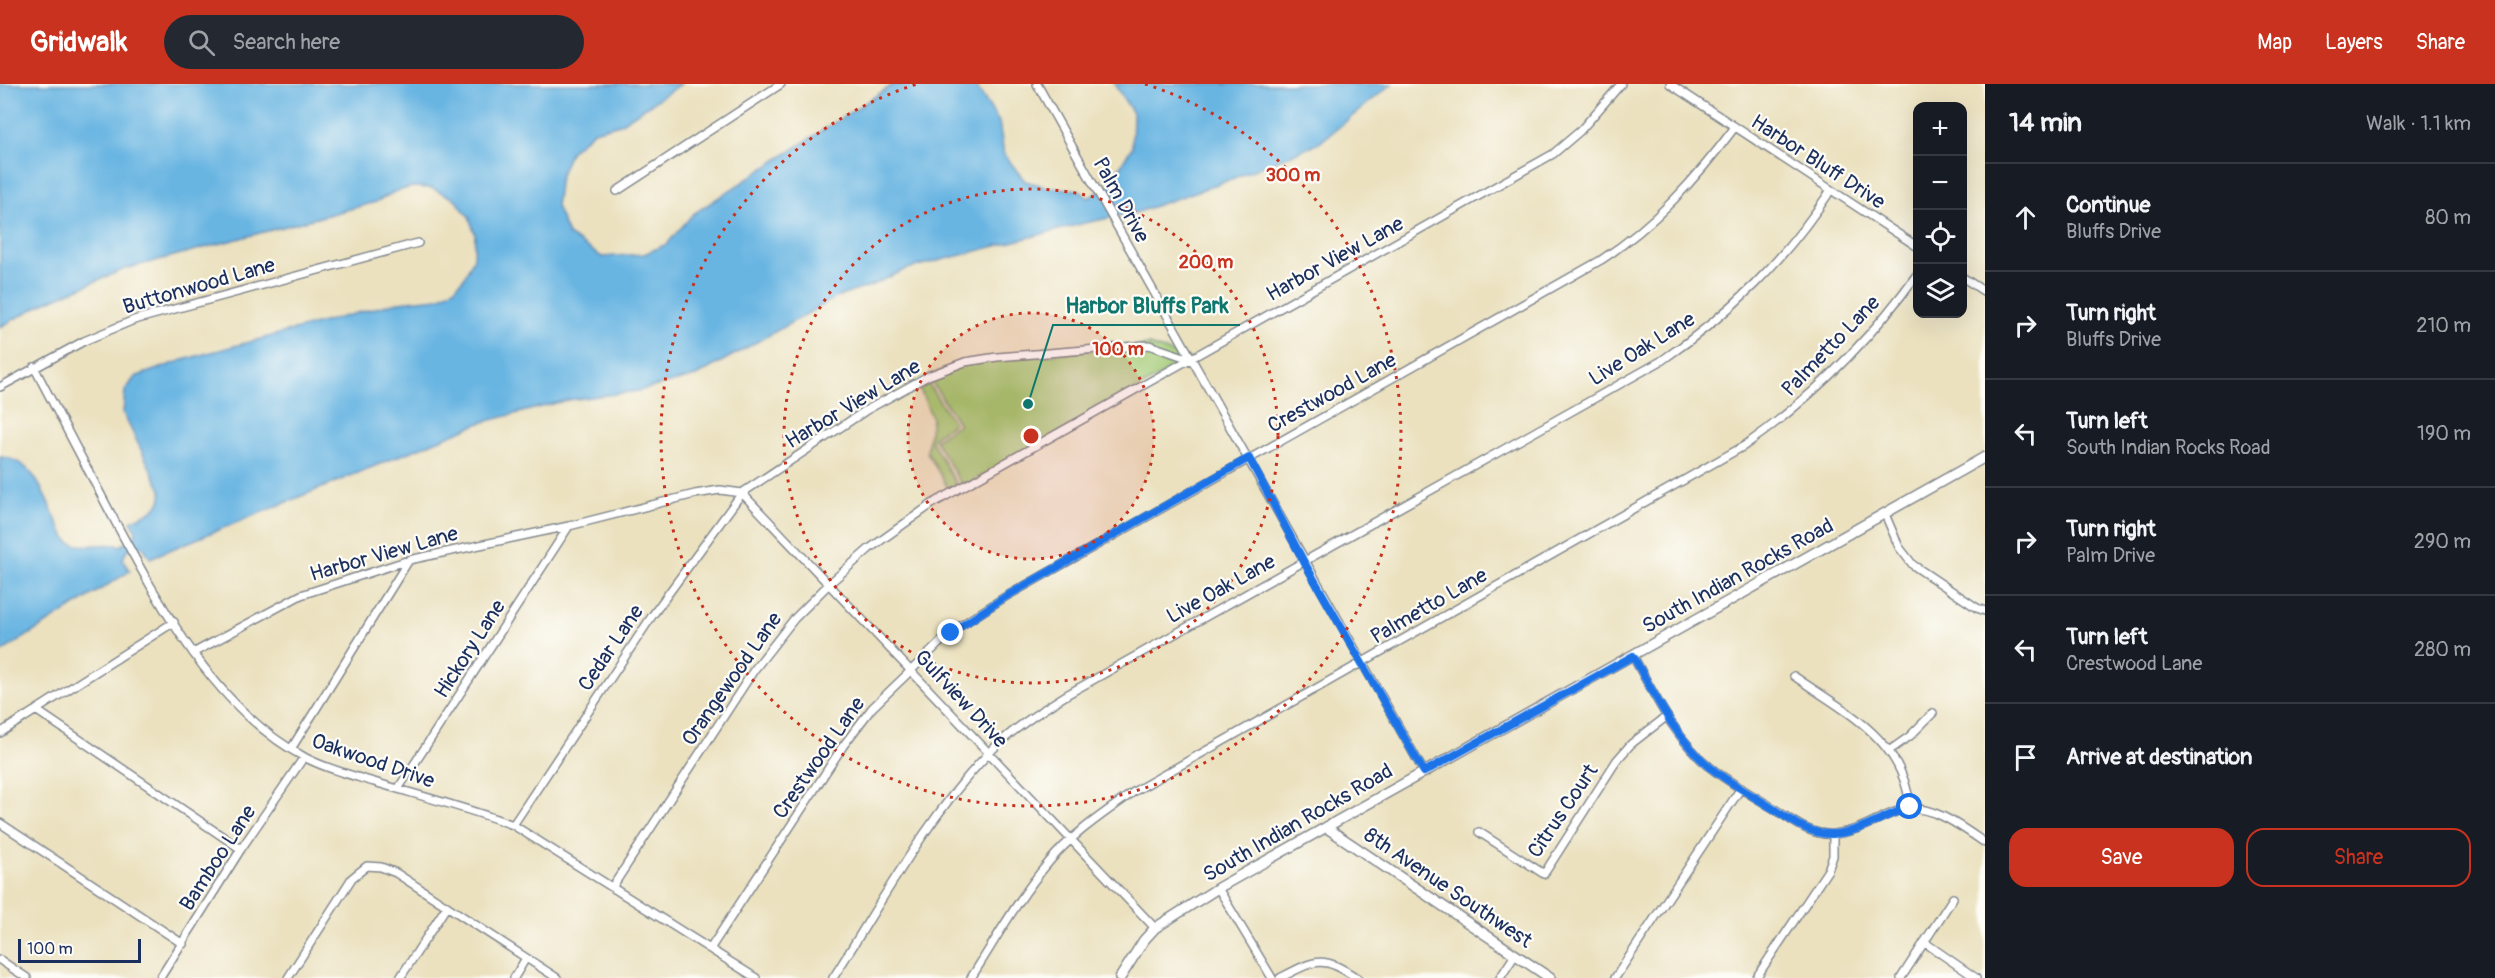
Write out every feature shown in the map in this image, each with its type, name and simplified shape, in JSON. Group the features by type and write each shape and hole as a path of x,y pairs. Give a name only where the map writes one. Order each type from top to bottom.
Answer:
{"street":[{"path":"617,191 781,84"},
{"name":"Palm Drive","path":"1037,84 1190,359 1249,458 1361,664 1424,772"},
{"name":"Harbor View Lane","path":"193,654 301,595 409,560 569,526 695,494 720,490 742,493 865,411 928,376 965,362 997,357 1149,345 1190,359 1553,154 1580,132 1621,84"},
{"name":"Harbor Bluff Drive","path":"1670,84 1913,244"},
{"name":"Crestwood Lane","path":"710,950 843,746 872,708 951,633 1005,597 1621,247 1673,203 1703,170 1735,127"},
{"name":"Live Oak Lane","path":"833,978 939,812 989,753 1027,720 1068,694 1661,361 1697,336 1761,280 1795,240 1831,190"},
{"name":"Buttonwood Lane","path":"0,387 84,341 134,320 418,243"},
{"name":"Palmetto Lane","path":"971,978 1050,860 1071,840 1135,790 1744,446 1777,423 1807,397 1870,333 1913,278"},
{"path":"1967,280 1985,292"},
{"name":"Orangewood Lane","path":"613,886 754,670 794,619 829,584 869,549 932,504 1190,359"},
{"name":"Oakwood Drive","path":"33,367 135,558 193,654 224,693 272,739 321,765 473,810 513,825 756,978"},
{"name":"South Indian Rocks Road","path":"1119,978 1144,940 1155,928 1218,888 1985,457"},
{"name":"Gulfview Drive","path":"742,493 1155,928"},
{"name":"Cedar Lane","path":"513,825 652,616 742,493"},
{"path":"1885,514 1899,547 1913,565 1985,611"},
{"name":"Hickory Lane","path":"398,789 569,526"},
{"path":"291,749 409,560"},
{"path":"0,733 174,622"},
{"path":"1633,656 1666,717 1689,747 1711,768 1811,832 1833,834 1863,828 1910,807 1939,815 1984,838"},
{"path":"1794,676 1856,718 1890,750 1904,777 1910,807"},
{"path":"36,710 241,849"},
{"path":"1890,750 1910,736 1933,713"},
{"name":"Citrus Court","path":"1479,832 1544,874 1617,760 1632,744 1666,717"},
{"name":"Bamboo Lane","path":"160,978 241,849 304,757"},
{"path":"1615,978 1741,788"},
{"path":"0,823 183,944"},
{"name":"8th Avenue Southwest","path":"1327,828 1550,978"},
{"path":"1756,978 1828,870 1833,856 1833,834"},
{"path":"288,978 352,878 367,866 381,867 396,873 557,978"},
{"path":"1218,888 1272,978"},
{"path":"1901,978 1953,898"},
{"path":"400,978 447,906"},
{"path":"1924,942 1976,978"},
{"path":"1500,978 1515,955"},
{"path":"514,978 526,958"},
{"path":"0,960 27,978"},
{"path":"1280,978 1307,965 1327,961 1357,978"}],"green space":[{"path":"1149,345 1190,359 963,487 935,440 959,424 928,376 965,362"},
{"path":"927,382 954,423 934,437 932,442 957,485 949,490 927,452 932,418 919,387"}],"water":[{"path":"0,84 681,84 620,124 594,131 571,151 560,176 556,206 568,235 602,257 644,254 667,244 693,214 894,84 975,84 999,122 1004,154 1025,181 1048,187 1079,190 1088,198 1108,187 1132,147 1133,113 1114,84 1392,84 1319,143 1229,180 1138,212 1085,223 907,269 870,286 837,297 696,376 638,391 568,400 480,423 150,558 144,548 136,545 126,551 123,560 130,571 0,653 0,457 14,460 35,478 69,542 82,545 120,546 134,538 136,531 131,521 157,506 161,496 161,490 123,413 125,391 135,377 186,359 398,302 438,298 454,289 464,278 474,257 475,234 469,217 455,199 432,188 412,187 394,192 376,202 125,269 46,302 0,327"}],"place":[{"name":"Harbor Bluffs Park","path":"1028,404"}],"route":[{"path":"951,633 1005,597 1249,458 1304,562 1424,772 1633,656 1666,717 1689,747 1711,768 1811,832 1833,834 1863,828 1910,807"}]}
